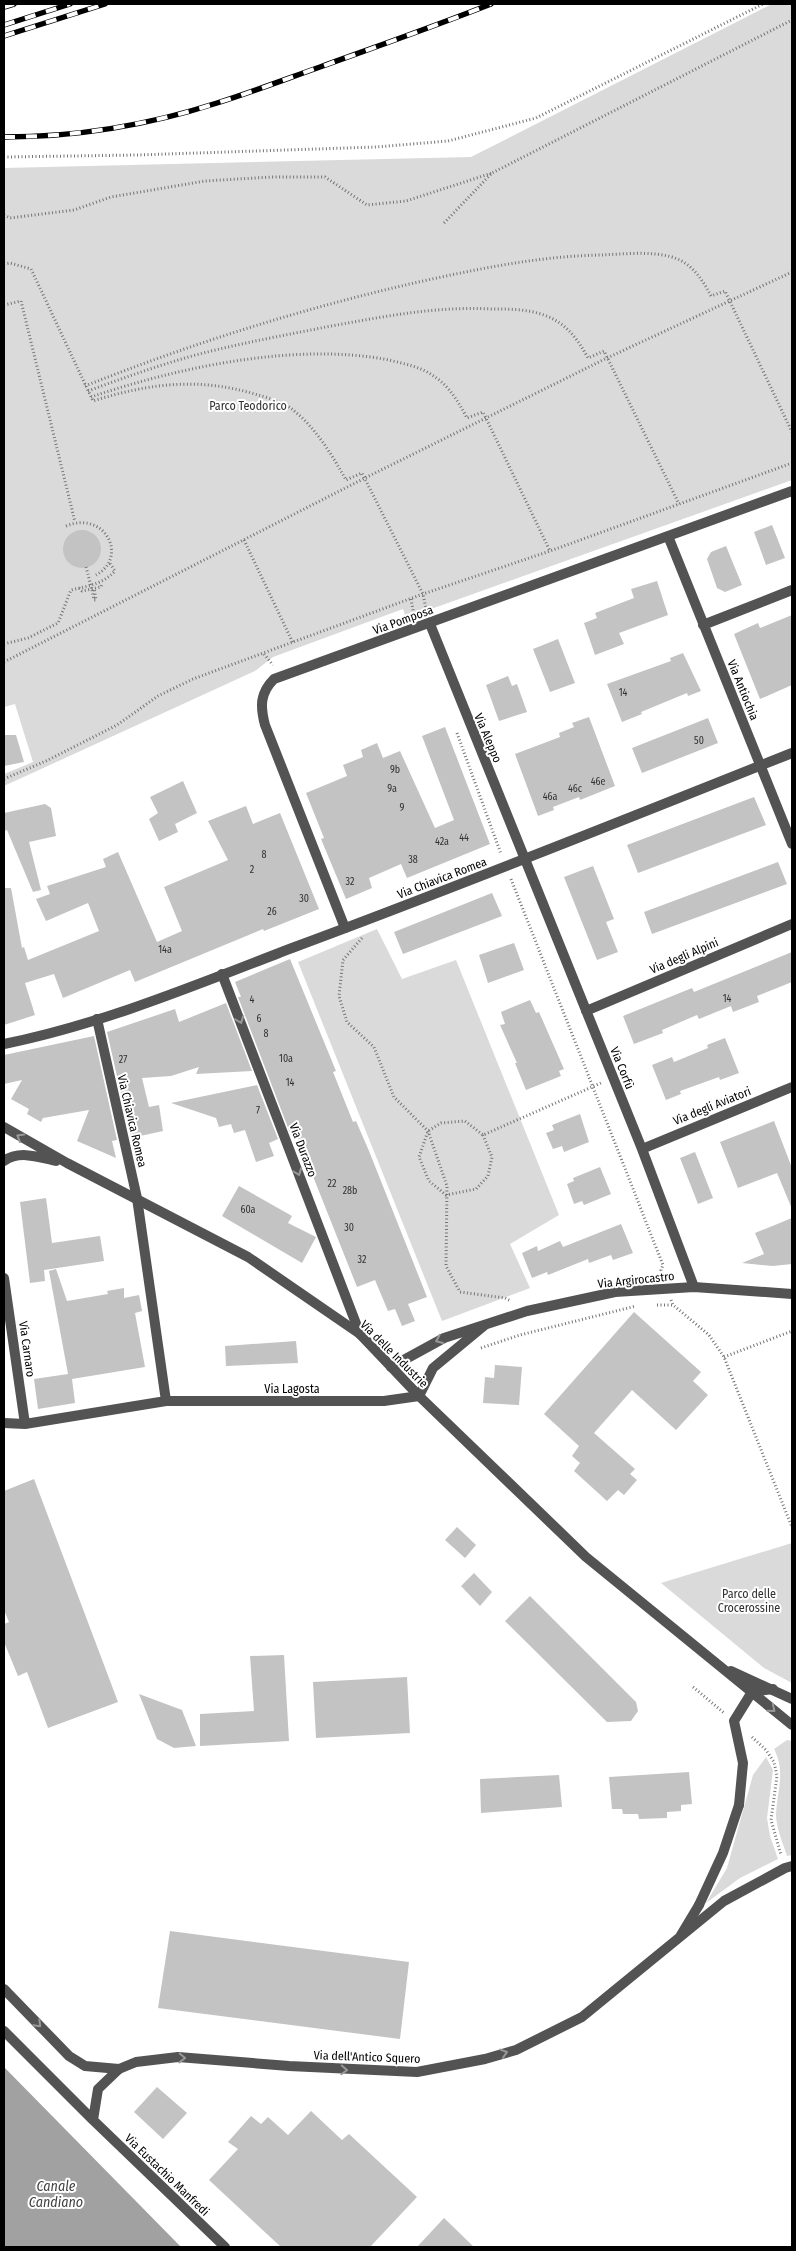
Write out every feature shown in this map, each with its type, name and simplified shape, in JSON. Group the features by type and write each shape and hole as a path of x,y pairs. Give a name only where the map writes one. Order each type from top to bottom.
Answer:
{"street":[{"name":"Via Pomposa","path":"345,928 276,756 263,717 261,701 266,688 274,679 430,624 792,491"},
{"name":"Via Antiochia","path":"668,536 792,844"},
{"path":"703,625 792,590"},
{"name":"Via Aleppo","path":"430,624 456,693 526,860"},
{"name":"Via Chiavica Romea","path":"4,1044 54,1034 222,974 526,860 792,753"},
{"name":"Via Corfù","path":"526,860 642,1148 694,1287"},
{"name":"Via degli Alpini","path":"586,1011 792,924"},
{"name":"Via Durazzo","path":"222,974 360,1334"},
{"name":"Via Chiavica Romea","path":"97,1020 137,1198"},
{"name":"Via degli Aviatori","path":"642,1148 792,1087"},
{"name":"Via delle Industrie","path":"4,1127 67,1163 248,1257 360,1334 419,1396 586,1557 792,1725"},
{"path":"4,1161 31,1155 67,1163"},
{"path":"137,1198 166,1401"},
{"name":"Via Carnaro","path":"4,1278 25,1424"},
{"name":"Via Argirocastro","path":"391,1367 444,1338 527,1311 615,1292 694,1287 792,1294"},
{"name":"Via Argirocastro","path":"419,1396 437,1363 485,1325"},
{"name":"Via Lagosta","path":"4,1423 25,1424 166,1401 384,1401 419,1396"},
{"name":"Via delle Industrie","path":"719,1665 792,1699"},
{"path":"681,1936 699,1905 723,1853 739,1806 743,1763 734,1721 752,1692 773,1689"},
{"name":"Via dell'Antico Squero","path":"4,1989 69,2056 84,2066 119,2069 136,2062 178,2057 298,2067 418,2072 485,2059 516,2050 582,2017 724,1901 788,1867"},
{"name":"Via Eustachio Manfredi","path":"4,2031 225,2247"},
{"path":"93,2120 98,2089 119,2069"}],"path":[{"path":"4,157 366,148 448,142 536,118 763,4"},
{"path":"4,215 10,218 74,210 111,197 205,181 272,177 325,177 367,205 406,201 492,173 792,20"},
{"path":"444,223 492,173"},
{"path":"85,386 214,338 383,290 501,265 540,259 586,255 643,254 673,258 696,271 711,296 725,291 792,432"},
{"path":"4,264 10,262 31,269 93,401 137,389 172,383 200,384 237,388 293,409 326,445 346,480 362,473 422,594 430,624"},
{"path":"4,662 365,478 607,358 792,272"},
{"path":"4,305 21,301 75,522"},
{"path":"88,391 139,372 193,356 266,338 368,319 452,308 509,309 538,313 554,320 571,332 579,340 588,358 604,351 678,504"},
{"path":"91,397 159,376 207,366 262,358 363,355 424,370 448,387 467,418 483,412 550,551"},
{"path":"4,779 46,761 117,725 158,696 193,679 422,594 550,551 792,463"},
{"path":"66,526 75,522 93,524 107,536 111,544 109,562 104,571 96,575"},
{"path":"244,540 293,643"},
{"path":"4,644 28,638 58,623 71,590 102,582 115,572 109,562"},
{"path":"86,567 93,589"},
{"path":"79,588 82,591 101,587 102,582"},
{"path":"411,599 415,618"},
{"path":"454,725 506,867 663,1265 661,1270"},
{"path":"366,920 364,935 343,960 339,996 347,1022 374,1047 394,1097 428,1130 447,1186 446,1266 460,1292 505,1298 527,1311"},
{"path":"483,1134 613,1078"},
{"path":"465,1121 483,1134 492,1157 488,1176 476,1189 446,1195 429,1181 419,1157 428,1130 441,1123 465,1121"},
{"path":"655,1305 673,1305 709,1335 724,1357 792,1527"},
{"path":"476,1350 520,1335 638,1306"},
{"path":"724,1357 792,1331"},
{"path":"766,1750 774,1762 777,1776 772,1820 788,1867"}],"green space":[{"name":"Parco Teodorico","path":"772,4 792,4 792,480 406,618 403,609 273,657 255,671 4,786 4,774 33,762 15,704 4,707 4,168 471,157"},
{"path":"377,929 402,979 456,960 559,1215 510,1244 530,1288 442,1321 298,962"},
{"name":"Parco delle Crocerossine","path":"792,1543 792,1683 764,1668 661,1583"},
{"path":"787,1740 792,1741 792,1855 787,1856 776,1819 780,1766 774,1749"},
{"path":"766,1757 773,1770 767,1818 770,1836 778,1859 740,1878 706,1903 727,1868 753,1775"}],"water":[{"name":"Canale Candiano","path":"4,2067 181,2247 4,2247"}],"building":[{"path":"772,525 785,558 766,565 754,532"},
{"path":"82,530 95,536 101,549 95,562 82,568 69,562 63,549 69,536"},
{"path":"726,546 742,585 725,592 717,588 707,559 711,552"},
{"path":"657,581 668,615 619,633 624,644 595,655 584,623 597,618 595,613 634,598 631,589"},
{"path":"792,615 792,685 760,699 734,634 758,623 760,628"},
{"path":"558,639 575,683 550,692 533,649"},
{"path":"683,653 701,691 688,696 687,693 622,722 607,684 671,661 670,658"},
{"path":"508,676 512,686 517,684 527,712 499,721 486,685"},
{"path":"589,717 615,786 580,800 579,797 553,807 554,810 538,816 515,754 560,737 559,733 574,727 572,723"},
{"path":"708,718 718,743 642,773 632,748"},
{"path":"445,727 490,844 407,878 401,864 369,878 372,888 346,899 321,839 324,838 306,793 347,776 343,765 363,757 361,750 377,743 383,758 400,751 435,828 454,820 422,736"},
{"path":"4,735 16,735 24,762 4,766"},
{"path":"183,781 197,813 175,824 178,832 159,841 149,819 158,813 150,797"},
{"path":"754,797 766,825 638,873 627,845"},
{"path":"45,804 51,808 56,836 29,842 41,890 33,892 7,830 4,831 4,813"},
{"path":"246,806 253,824 280,813 319,909 264,931 263,929 135,982 130,970 63,998 54,974 25,983 35,1015 4,1025 4,888 11,888 22,948 24,947 28,960 99,931 88,903 46,921 36,899 50,894 47,886 106,867 103,859 118,852 157,942 182,931 164,887 228,860 208,821"},
{"path":"778,862 787,884 652,934 644,912"},
{"path":"593,866 614,919 606,922 618,952 597,960 564,877"},
{"path":"492,893 502,916 403,954 394,932"},
{"path":"514,943 524,970 488,983 479,955"},
{"path":"792,952 792,982 757,996 759,1002 733,1012 731,1006 699,1019 697,1015 662,1030 663,1033 634,1044 623,1016 692,988 694,992"},
{"path":"290,959 336,1071 333,1072 353,1122 356,1121 369,1151 427,1297 408,1304 415,1321 402,1326 395,1309 388,1311 375,1280 357,1287 295,1131 290,1133 238,997 241,997 235,982"},
{"path":"530,1000 536,1013 539,1012 564,1069 559,1071 561,1076 526,1090 515,1063 517,1063 500,1025 505,1024 501,1012"},
{"path":"226,1003 252,1071 196,1074 199,1067 171,1076 142,1078 149,1107 159,1105 163,1131 131,1138 107,1032 175,1009 179,1022"},
{"path":"94,1036 117,1140 112,1141 116,1158 77,1141 89,1110 43,1118 41,1122 27,1114 29,1109 11,1099 22,1080 4,1084 4,1055"},
{"path":"725,1038 739,1073 720,1080 719,1077 680,1091 681,1094 666,1100 652,1065 672,1057 674,1062 708,1048 707,1045"},
{"path":"257,1085 278,1139 269,1143 274,1156 256,1162 245,1130 234,1133 231,1124 219,1127 216,1118 171,1103"},
{"path":"580,1114 589,1142 564,1152 562,1146 553,1149 546,1133 554,1130 552,1125"},
{"path":"774,1121 792,1168 792,1209 777,1173 738,1188 720,1142"},
{"path":"695,1152 713,1198 698,1204 680,1158"},
{"path":"600,1167 611,1194 584,1205 582,1201 574,1204 567,1184 574,1181 573,1178"},
{"path":"239,1186 292,1216 288,1223 316,1237 302,1263 222,1216"},
{"path":"46,1198 52,1243 100,1236 104,1261 44,1270 45,1281 30,1283 20,1202"},
{"path":"792,1218 792,1264 773,1266 742,1263 764,1254 755,1233"},
{"path":"621,1224 633,1253 613,1260 611,1255 589,1263 588,1259 548,1275 547,1272 532,1278 522,1253 537,1246 538,1251 560,1241 563,1247"},
{"path":"56,1269 67,1301 108,1294 107,1291 124,1288 124,1298 139,1295 142,1311 135,1313 145,1367 72,1379 75,1403 38,1409 34,1379 68,1374 49,1271"},
{"path":"634,1312 701,1372 693,1381 708,1395 676,1430 632,1390 594,1433 635,1469 630,1474 637,1480 624,1495 618,1490 607,1501 574,1471 580,1463 572,1456 579,1446 544,1414"},
{"path":"296,1341 298,1363 226,1366 225,1346"},
{"path":"495,1365 522,1367 519,1405 483,1403 485,1377 494,1378"},
{"path":"34,1479 118,1702 48,1728 27,1672 18,1676 4,1642 4,1624 9,1622 4,1610 4,1491"},
{"path":"457,1527 476,1545 465,1558 445,1540"},
{"path":"474,1573 492,1592 480,1606 461,1586"},
{"path":"530,1596 636,1702 638,1711 631,1721 607,1722 505,1621"},
{"path":"284,1655 289,1741 200,1746 200,1714 254,1711 250,1656"},
{"path":"407,1677 410,1733 316,1738 313,1682"},
{"path":"139,1694 182,1710 196,1746 174,1748 157,1739"},
{"path":"689,1772 692,1804 681,1805 681,1811 667,1812 667,1818 639,1819 638,1814 623,1814 622,1809 612,1809 609,1777"},
{"path":"559,1775 562,1807 481,1813 480,1779"},
{"path":"170,1931 409,1962 400,2039 158,2008"},
{"path":"157,2087 187,2113 163,2139 134,2112"},
{"path":"311,2111 342,2140 349,2134 417,2197 370,2247 281,2247 209,2180 238,2149 228,2142 251,2116 261,2124 268,2117 288,2135"},
{"path":"444,2218 474,2247 417,2247"}],"railway":[{"path":"4,7 14,4"},
{"path":"4,25 70,4"},
{"path":"4,36 105,4"},
{"path":"4,137 85,132 165,118 191,111 230,99 491,4"}]}
